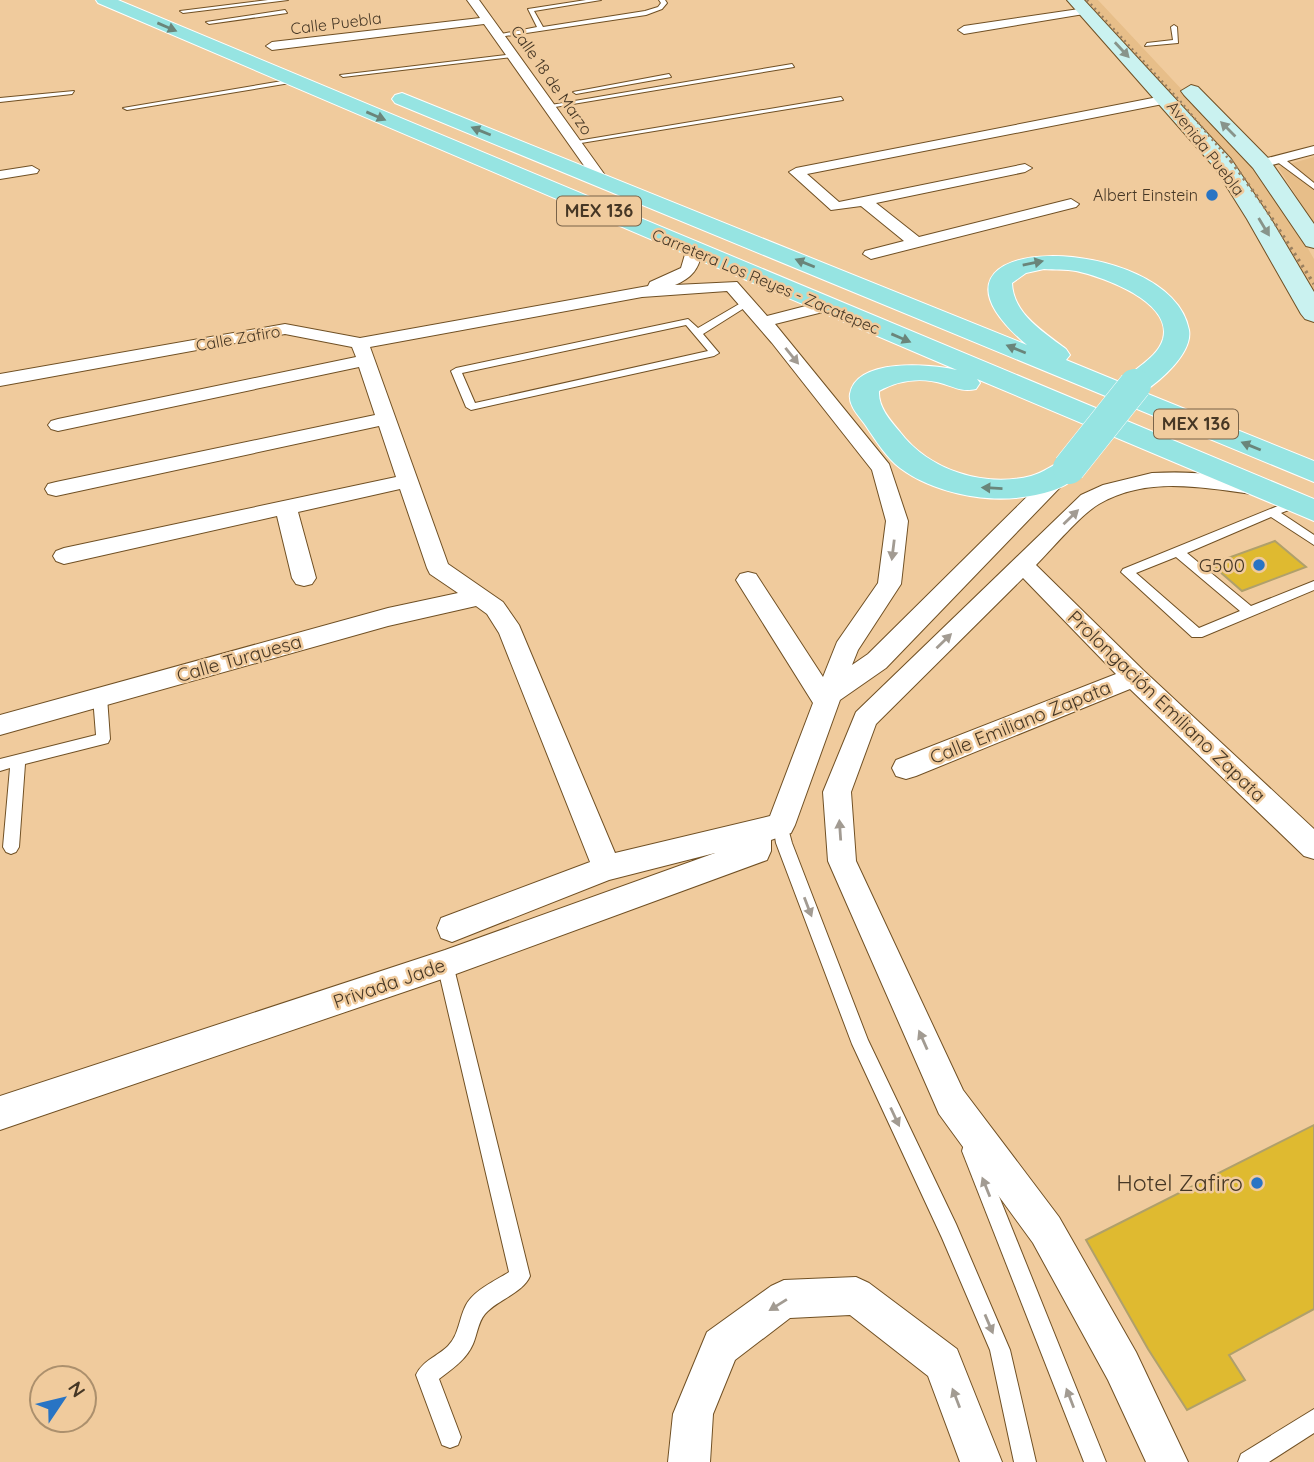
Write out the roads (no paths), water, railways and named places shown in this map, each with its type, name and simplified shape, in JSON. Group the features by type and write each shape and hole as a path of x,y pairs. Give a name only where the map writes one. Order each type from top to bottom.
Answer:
{"main road":[{"name":"Carretera Los Reyes - Zacatepec","path":"104,0 694,251 734,277 825,306 1285,503"},
{"name":"Carretera Los Reyes - Zacatepec","path":"157,0 183,10 213,14 272,46 1314,472"},
{"name":"Avenida Puebla","path":"1081,5 1223,164 1259,219 1314,314"},
{"path":"1129,27 1169,68 1270,161 1314,241"},
{"path":"493,166 529,151"},
{"path":"1065,407 1016,401 949,377 914,373 879,379 866,388 863,398 906,458 938,477 971,486 1004,488 1035,485 1064,472 1135,385 1166,356 1178,333 1175,319 1157,298 1125,279 1076,263 1034,262 1011,270 999,285 1005,304 1026,330 1079,375"},
{"path":"1282,459 1314,463"}],"street":[{"name":"Calle 18 de Marzo","path":"474,0 602,181"},
{"path":"964,30 1081,5"},
{"name":"Calle Puebla","path":"272,46 488,20"},
{"path":"1025,167 959,171 893,184 864,201 836,207 796,172 1167,99"},
{"path":"928,146 959,171"},
{"path":"1270,161 1314,150"},
{"path":"863,159 893,184"},
{"path":"0,174 32,170"},
{"path":"864,201 916,243"},
{"path":"871,254 1071,204"},
{"name":"Calle Zafiro","path":"642,292 686,273 693,265 694,251"},
{"path":"452,928 607,868 769,828 797,781 846,648 889,584 897,521 881,469 747,303 734,277"},
{"name":"Calle Zafiro","path":"0,380 285,329 363,351 642,292 734,277"},
{"path":"763,322 825,306"},
{"path":"58,425 363,351 438,568 495,608 510,631 607,868"},
{"path":"56,489 385,419"},
{"path":"827,698 877,661 1064,472"},
{"path":"1167,1462 1122,1366 1046,1230 951,1102 842,862 837,792 865,719 1089,500 1112,487 1136,480 1160,478 1285,503"},
{"path":"64,556 406,481"},
{"path":"286,507 304,578"},
{"name":"Prolongación Emiliano Zapata","path":"1022,564 1134,677 1314,847"},
{"path":"748,580 827,698"},
{"name":"Calle Turquesa","path":"0,725 388,617 479,597"},
{"name":"Calle Emiliano Zapata","path":"906,768 1134,677"},
{"path":"797,781 837,792"},
{"name":"Privada Jade","path":"0,1113 445,964 757,851 769,828"},
{"path":"689,1462 693,1414 721,1346 784,1299 856,1296 943,1363 981,1462"}],"lane":[{"path":"213,14 285,0"},
{"path":"541,29 530,10 598,0"},
{"path":"499,36 646,13 660,8 664,3 662,0"},
{"path":"213,14 243,16 285,12"},
{"path":"213,14 243,16"},
{"path":"1147,45 1176,42 1174,27"},
{"path":"343,75 512,55"},
{"path":"546,102 792,66"},
{"path":"546,102 669,76"},
{"path":"127,108 294,81"},
{"path":"0,100 72,92"},
{"path":"575,142 841,99"},
{"path":"1270,161 1314,187"},
{"path":"1299,176 1314,176"},
{"path":"697,333 747,303"},
{"path":"688,322 697,333 714,352 471,407 456,371 688,322"},
{"path":"1314,541 1285,503 1127,572 1197,634 1314,585"},
{"path":"1178,552 1250,612"},
{"path":"0,765 103,739 100,697"},
{"path":"11,847 18,761"},
{"path":"769,828 789,855 861,1044 949,1231 1000,1350 1025,1462"},
{"path":"445,964 520,1276 486,1298 474,1310 457,1352 427,1375 450,1437"},
{"path":"951,1102 1095,1462"},
{"path":"693,1414 703,1462"},
{"path":"1249,1462 1314,1420"}],"railway":[{"path":"1087,0 1180,101 1232,163"},
{"path":"1231,161 1264,206 1314,284"}],"place":[{"name":"Albert Einstein","path":"1212,195"},
{"name":"G500","path":"1259,565"},
{"name":"Hotel Zafiro","path":"1257,1183"}]}
